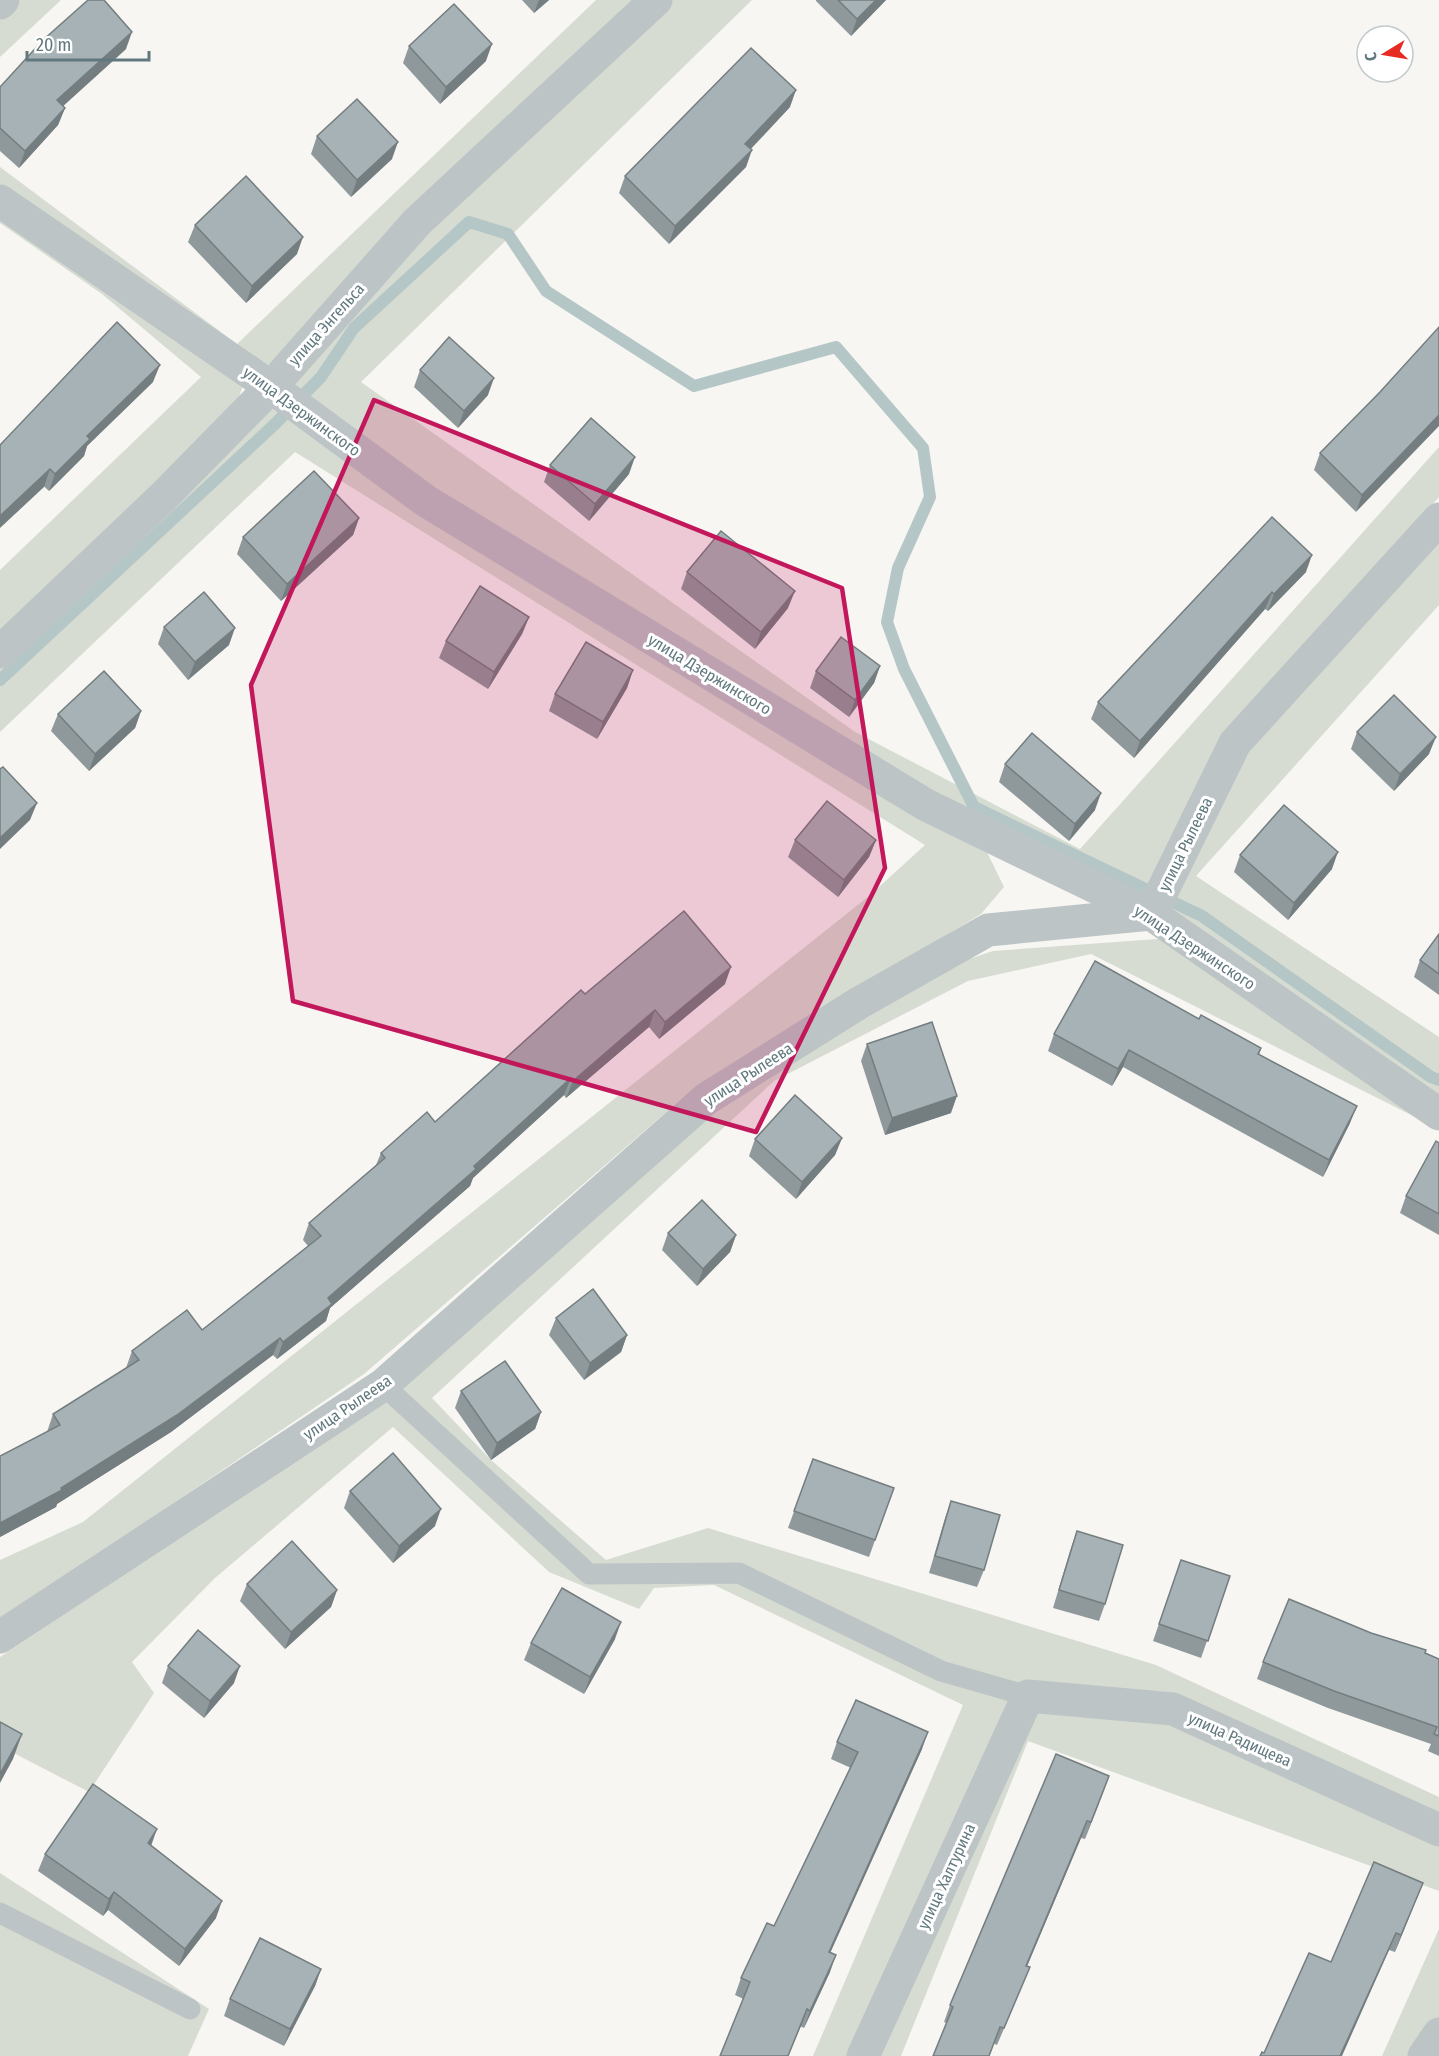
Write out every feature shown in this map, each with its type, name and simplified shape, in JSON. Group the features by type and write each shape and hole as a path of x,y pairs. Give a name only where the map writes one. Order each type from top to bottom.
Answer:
{"street":[{"name":"улица Энгельса","path":"0,652 164,496 271,387 417,222 656,0"},
{"name":"улица Дзержинского","path":"0,201 271,387 426,501 916,799 1151,914 1439,1114"},
{"name":"улица Рылеева","path":"0,1637 383,1385 706,1099 859,1003 988,930 1151,914 1235,743 1439,519"},
{"name":"улица Радищева","path":"1028,1696 1173,1709 1439,1830"},
{"name":"улица Халтурина","path":"863,2056 1028,1696"},
{"path":"1424,2056 1439,2034"}],"lane":[{"path":"383,1385 589,1574 739,1573 941,1671 1028,1696"},
{"path":"0,1913 190,2009"}],"highlighted area":[{"path":"374,400 842,588 885,868 756,1132 293,1001 251,685"}],"shaded area":[{"path":"14,0 61,0 0,57 0,14"},
{"path":"596,0 643,0 279,362 259,367 0,189 0,167 237,344"},
{"path":"671,0 752,0 361,382 855,732 1080,849 1439,447 1439,497 1222,738 1154,887 1134,898 929,800 432,496 288,386 425,231"},
{"path":"0,211 244,382 236,406 0,633 0,570 201,377 102,294 0,223"},
{"path":"275,401 986,850 1004,887 981,914 694,1088 364,1374 0,1621 0,1560 83,1522 869,896 925,845 295,452 0,732 0,664"},
{"path":"1439,535 1439,605 1196,876 1439,1037 1439,1107 1166,908 1244,753"},
{"path":"1170,938 1439,1129 1091,954 968,981 774,1081 432,1398 491,1460 606,1560 708,1528 1156,1665 1439,1797 1439,1821 1172,1701 1025,1688 853,2056 813,2056 963,1705 714,1585 654,1588 639,1609 549,1572 393,1427 215,1578 132,1662 154,1693 89,1792 0,1746 0,1657 393,1395 710,1108 948,966 993,951"},
{"path":"1032,1706 1171,1720 1439,1846 1439,1891 1028,1741 901,2056 872,2056"},
{"path":"0,1873 209,2009 188,2056 0,2056"},
{"path":"1439,1929 1439,2019 1414,2056 1382,2056"}],"building":[{"path":"88,0 104,0 132,32 57,100 65,108 25,151 0,128 0,87 43,40"},
{"path":"838,0 876,0 857,19"},
{"path":"454,4 492,44 446,87 409,46"},
{"path":"751,48 796,90 745,144 752,150 675,226 625,176"},
{"path":"357,99 398,142 357,180 317,136"},
{"path":"246,176 303,237 252,286 195,225"},
{"path":"117,322 160,365 87,436 90,439 55,474 50,469 0,516 0,445"},
{"path":"1439,327 1439,415 1362,495 1320,453"},
{"path":"449,337 494,378 464,411 420,370"},
{"path":"591,418 635,457 595,504 550,465"},
{"path":"314,471 359,518 287,584 243,537"},
{"path":"1272,517 1312,555 1274,594 1272,592 1140,741 1098,702"},
{"path":"721,531 795,591 761,632 687,572"},
{"path":"480,586 529,617 494,672 446,641"},
{"path":"204,592 235,628 195,662 164,627"},
{"path":"841,637 880,666 855,700 816,671"},
{"path":"586,642 633,670 603,722 555,694"},
{"path":"104,671 141,711 95,754 58,714"},
{"path":"1394,695 1436,737 1400,774 1357,732"},
{"path":"1032,733 1101,793 1075,824 1005,764"},
{"path":"3,767 37,803 0,838 0,769"},
{"path":"827,801 876,840 844,880 795,840"},
{"path":"1284,805 1338,852 1294,903 1240,855"},
{"path":"684,911 731,967 665,1022 655,1010 573,1081 571,1078 474,1166 476,1169 328,1298 332,1304 283,1342 280,1338 177,1415 61,1488 62,1490 0,1523 0,1456 60,1425 53,1414 139,1360 132,1351 187,1310 202,1330 321,1236 309,1223 385,1158 381,1153 427,1112 435,1122 581,990 585,994"},
{"path":"1439,934 1439,974 1420,960"},
{"path":"1095,961 1199,1019 1201,1015 1261,1048 1258,1054 1357,1106 1329,1160 1129,1050 1118,1069 1054,1034"},
{"path":"932,1022 957,1096 892,1118 867,1044"},
{"path":"795,1095 842,1138 802,1182 755,1139"},
{"path":"1436,1141 1439,1143 1439,1214 1406,1196"},
{"path":"702,1200 736,1235 703,1269 668,1233"},
{"path":"593,1289 627,1335 590,1363 556,1318"},
{"path":"505,1361 541,1412 497,1443 461,1391"},
{"path":"393,1453 441,1509 399,1546 350,1491"},
{"path":"813,1459 894,1488 875,1540 794,1511"},
{"path":"951,1501 1000,1515 984,1570 935,1556"},
{"path":"1077,1531 1123,1545 1105,1604 1059,1590"},
{"path":"292,1541 337,1590 291,1632 247,1584"},
{"path":"1181,1560 1230,1576 1208,1641 1159,1624"},
{"path":"562,1588 621,1622 590,1677 531,1643"},
{"path":"1289,1599 1371,1633 1426,1650 1425,1653 1439,1659 1439,1736 1434,1734 1437,1727 1334,1691 1263,1662"},
{"path":"198,1630 240,1666 210,1701 168,1666"},
{"path":"856,1700 928,1732 829,1952 836,1955 810,2011 807,2009 788,2056 720,2056 750,1982 741,1978 767,1923 774,1926 858,1752 837,1742"},
{"path":"0,1722 22,1734 0,1774"},
{"path":"1056,1754 1109,1776 1091,1822 1087,1821 1026,1966 1030,1967 1004,2028 1000,2027 989,2056 933,2056 953,2007 950,2005"},
{"path":"93,1784 157,1829 148,1843 222,1901 185,1949 114,1892 109,1899 45,1854"},
{"path":"1374,1862 1423,1883 1401,1935 1396,1933 1340,2056 1260,2056 1262,2052 1264,2053 1309,1953 1331,1962"},
{"path":"260,1938 321,1969 290,2029 230,1999"}],"waterway":[{"path":"0,680 275,424 321,377 354,328 469,222 508,234 546,291 694,386 836,347 923,448 930,497 898,568 887,622 904,669 974,807 1202,916 1431,1077 1439,1080"}]}
